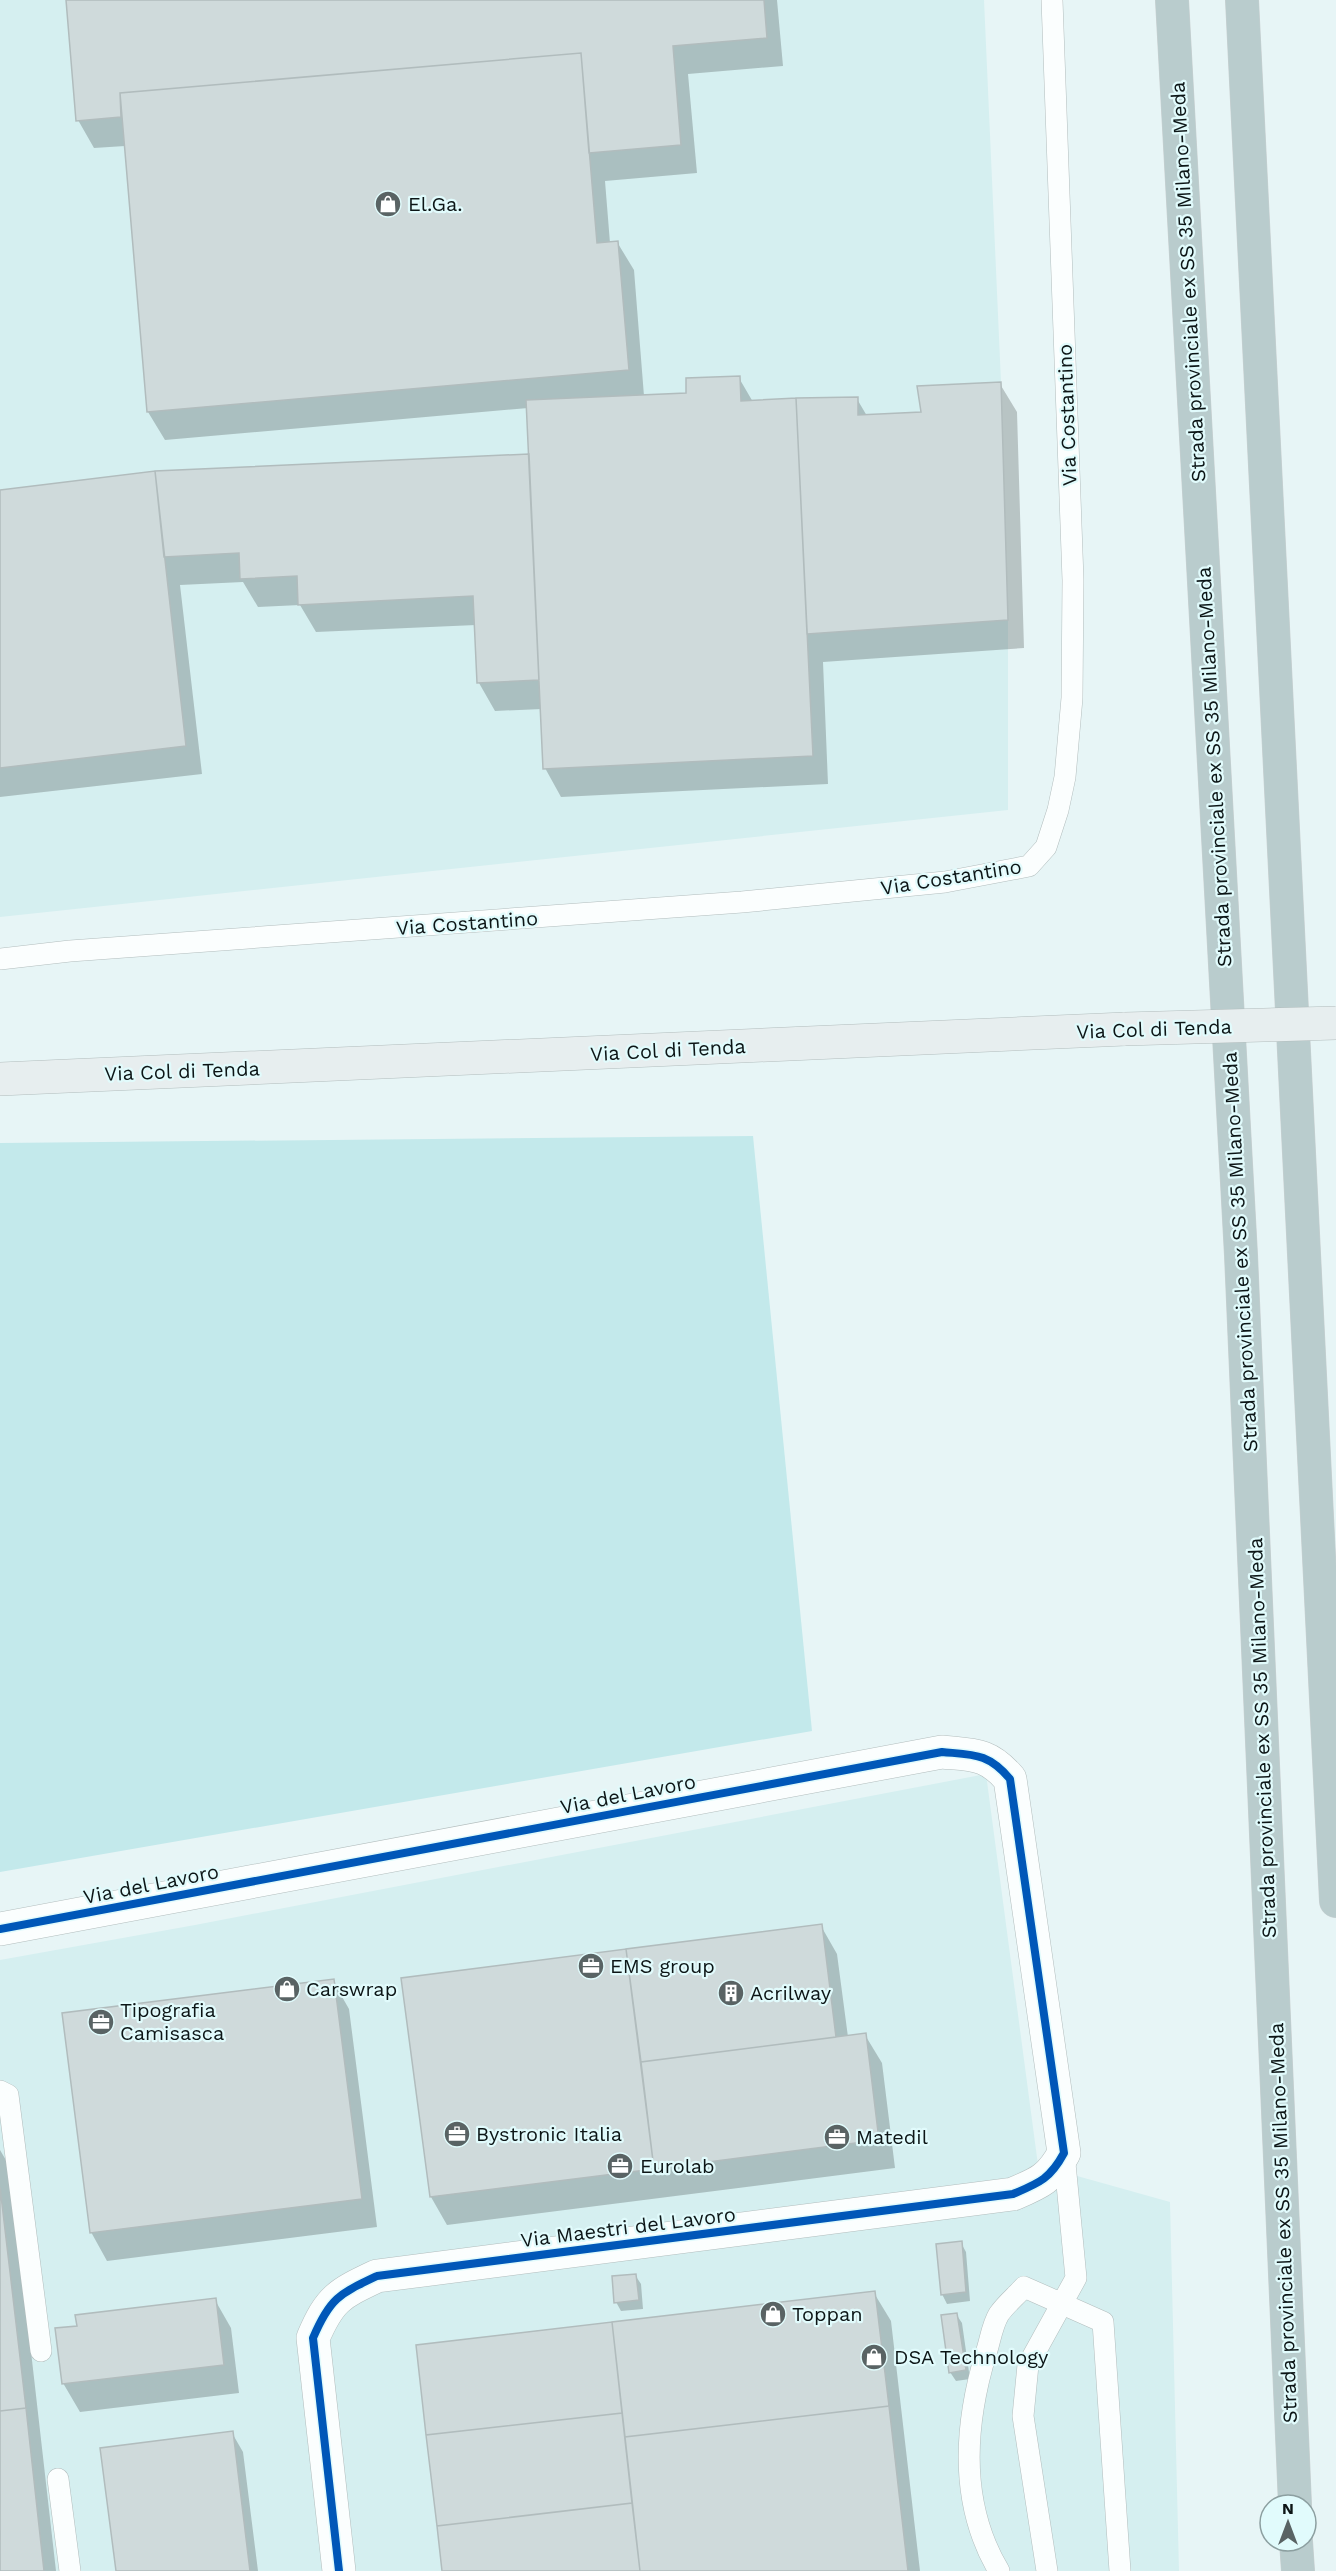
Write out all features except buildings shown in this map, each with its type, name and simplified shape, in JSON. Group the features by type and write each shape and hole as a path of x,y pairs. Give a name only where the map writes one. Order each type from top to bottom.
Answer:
{"highway":[{"name":"Strada provinciale ex SS 35 Milano-Meda","path":"1172,0 1241,1256 1294,2493"},
{"path":"1242,0 1336,1901"},
{"path":"1297,2553 1298,2571"}],"main road":[{"name":"Via Col di Tenda","path":"0,1078 1125,1029 1336,1023"}],"street":[{"name":"Via del Lavoro","path":"0,1929 942,1752 974,1755 997,1763 1010,1779 1064,2153"},
{"name":"Via Maestri del Lavoro","path":"339,2571 314,2338 325,2311 345,2291 377,2276 1013,2194 1041,2182 1055,2170 1064,2153"}],"lane":[{"name":"Via Costantino","path":"0,959 70,951 754,901 945,882 1029,866 1046,847 1058,810 1065,777 1072,698 1073,580 1052,0"},
{"path":"0,2091 8,2095 41,2351"},
{"path":"1047,2571 1023,2416 1028,2365 1076,2278 1064,2153"},
{"path":"999,2571 986,2549 971,2488 968,2432 980,2373 998,2315 1024,2287 1103,2322 1120,2571"},
{"path":"58,2479 70,2571"}],"shaded area":[{"path":"0,0 984,0 1001,382 1008,620 1008,810 0,917"},
{"path":"753,1136 812,1731 0,1872 0,1143"},
{"path":"986,1774 1038,2165 1170,2202 1179,2571 0,2571 0,1960"}],"cycle path":[{"path":"0,1929 942,1752 980,1757 995,1764 1010,1779 1064,2153 1054,2169 1037,2183 1013,2194 377,2276 353,2288 331,2306 313,2338 339,2571"}],"place":[{"name":"El.Ga.","path":"388,204"},
{"name":"EMS group","path":"591,1966"},
{"name":"Carswrap","path":"287,1989"},
{"name":"Acrilway","path":"731,1993"},
{"name":"Tipografia Camisasca","path":"101,2022"},
{"name":"Bystronic Italia","path":"457,2134"},
{"name":"Matedil","path":"837,2137"},
{"name":"Eurolab","path":"620,2166"},
{"name":"Toppan","path":"773,2314"},
{"name":"DSA Technology","path":"874,2357"}]}
